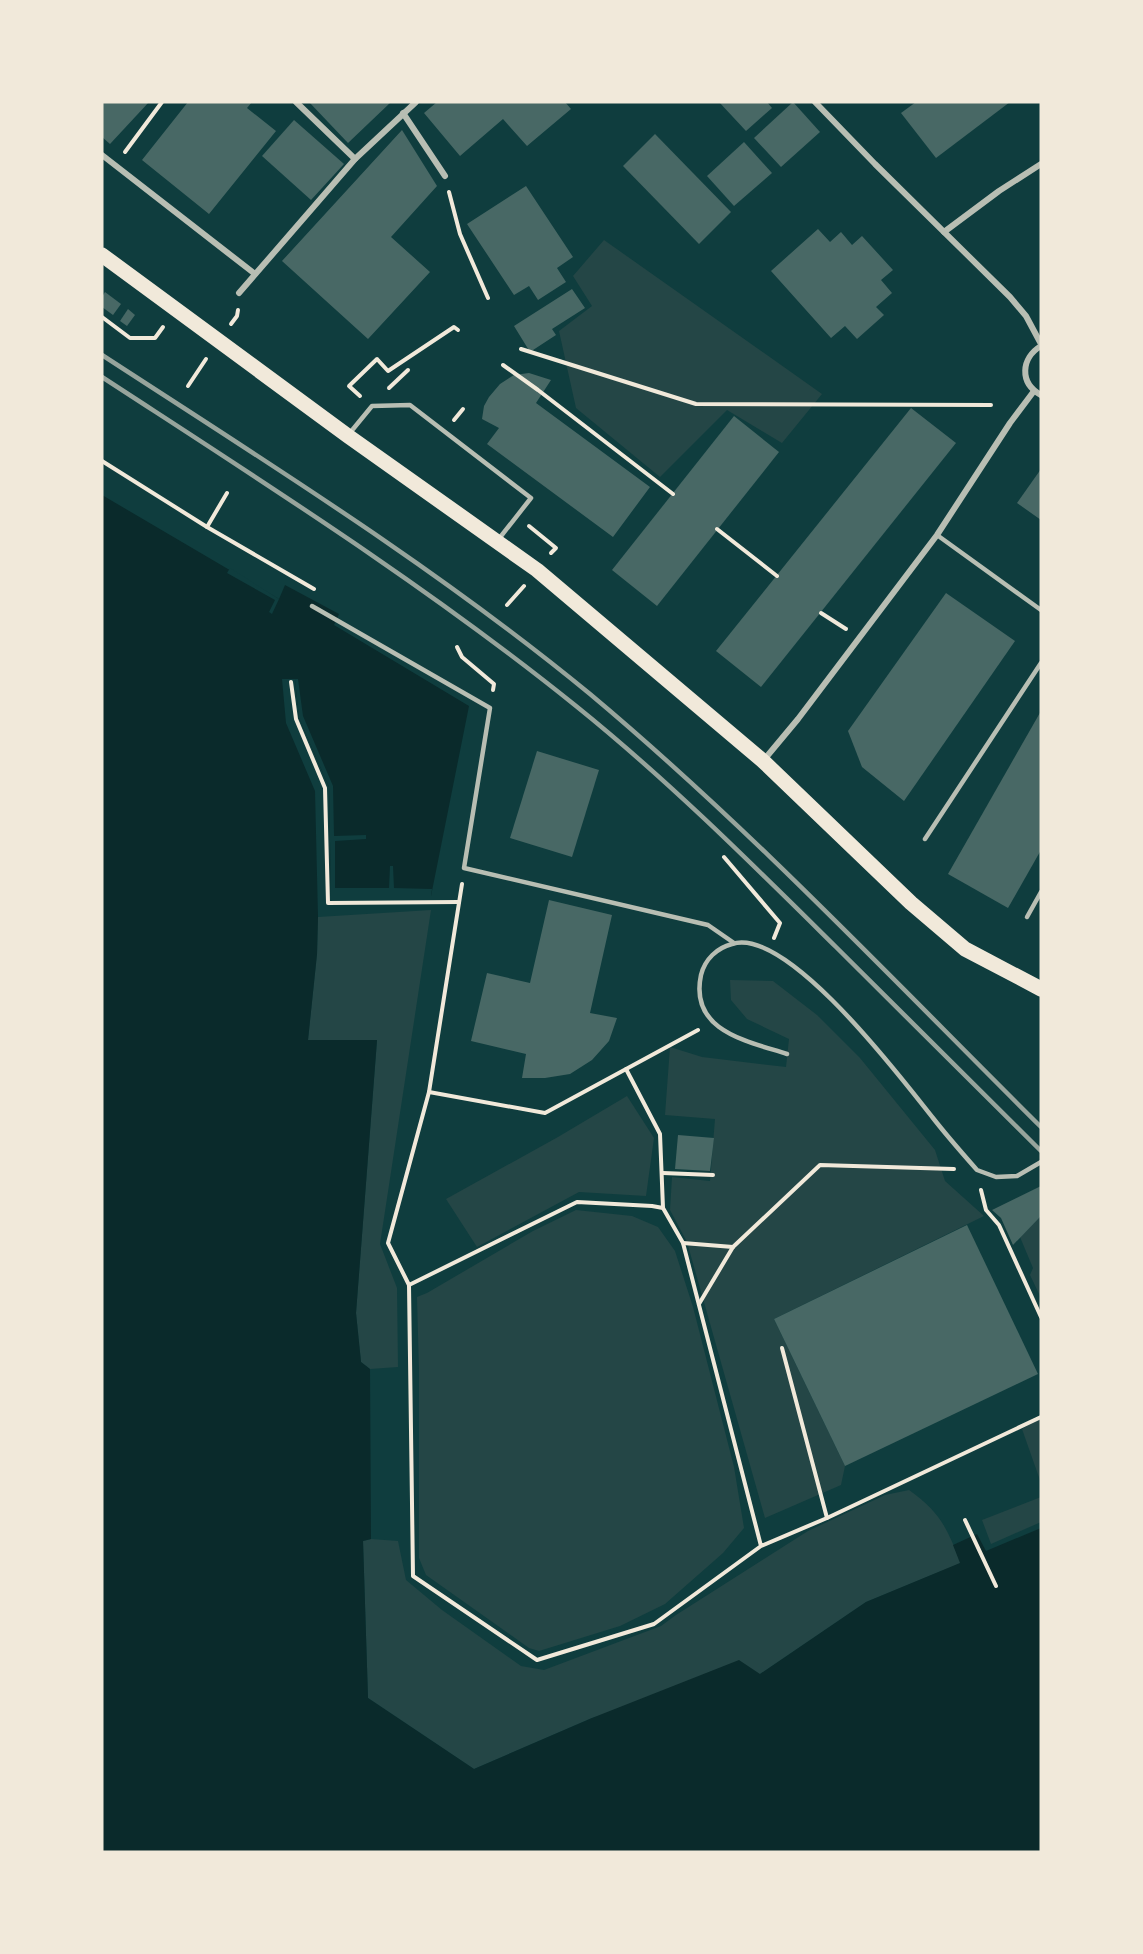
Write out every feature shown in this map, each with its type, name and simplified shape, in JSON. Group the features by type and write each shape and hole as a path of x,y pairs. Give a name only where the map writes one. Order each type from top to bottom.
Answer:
{"main road":[{"path":"102,255 348,436 537,570 763,761 911,903 965,949 1041,989"}],"street":[{"path":"296,102 355,159"},
{"path":"239,293 355,159 416,102"},
{"path":"815,102 1010,297 1026,316 1041,345 1028,357 1024,366 1025,375 1028,384 1041,395"},
{"path":"403,113 445,176"},
{"path":"102,154 255,274"},
{"path":"944,232 999,191 1041,164"},
{"path":"763,761 798,719 937,535 1010,423 1034,391"}],"lane":[{"path":"348,436 372,406 410,405 531,498 496,542"},
{"path":"937,535 1041,610"},
{"path":"312,606 490,708 464,868 708,925 734,943"},
{"path":"925,839 1041,663"},
{"path":"1027,917 1041,892"},
{"path":"787,1054 737,1037 712,1022 702,1006 699,989 702,972 709,958 719,949 734,943 747,943 770,950 814,983 874,1046 977,1170 996,1177 1017,1176 1041,1162"}],"path":[{"path":"115,165 162,102"},
{"path":"445,176 460,234 488,298"},
{"path":"102,317 130,338 155,338 176,310"},
{"path":"349,386 377,359 388,371 454,327 458,330"},
{"path":"521,349 696,404 991,405"},
{"path":"503,365 673,494"},
{"path":"402,376 408,370"},
{"path":"102,461 207,527 317,591"},
{"path":"207,527 227,493"},
{"path":"717,529 777,576"},
{"path":"821,613 860,638"},
{"path":"457,647 462,657 494,684 490,708"},
{"path":"291,682 296,719 325,788 328,903 459,902"},
{"path":"724,857 780,923 770,950"},
{"path":"464,868 429,1092 388,1243 409,1285 413,1576 537,1660 654,1624 761,1546 827,1518 1041,1418"},
{"path":"429,1092 545,1113 712,1022"},
{"path":"626,1069 660,1134 663,1208 683,1243 761,1546"},
{"path":"699,1305 733,1247 820,1165 977,1170 986,1210 999,1225 1041,1317"},
{"path":"663,1173 713,1175"},
{"path":"409,1285 577,1202 663,1208"},
{"path":"683,1243 733,1247"},
{"path":"782,1348 827,1518"},
{"path":"965,1520 996,1586"}],"shaded area":[{"path":"604,240 822,394 782,443 727,410 660,477 576,408 559,331 592,306 573,276"},
{"path":"102,495 279,599 285,585 339,614 334,625 469,706 431,896 331,896 329,787 299,718 295,679 282,679 286,723 315,791 317,954 308,1040 377,1040 356,1313 361,1362 370,1369 371,1539 363,1541 368,1698 474,1769 592,1718 739,1660 760,1674 866,1602 960,1563 953,1545 977,1534 986,1551 1041,1528 1041,1852 102,1852"},
{"path":"431,910 380,1244 397,1288 398,1367 370,1369 361,1362 356,1313 377,1041 308,1040 317,954 318,917"},
{"path":"730,980 773,981 817,1015 860,1058 935,1150 945,1181 984,1216 774,1319 845,1466 841,1485 765,1518 687,1242 670,1210 672,1177 710,1181 715,1119 665,1115 670,1047 702,1057 786,1067 789,1039 747,1019 731,1000"},
{"path":"627,1096 654,1138 646,1196 579,1192 477,1247 446,1199"},
{"path":"576,1210 632,1216 658,1227 675,1251 693,1307 734,1467 744,1528 723,1553 665,1604 620,1626 539,1651 529,1648 426,1575 419,1558 417,1297 533,1231"},
{"path":"1041,1216 1041,1298 1030,1275 1033,1268 1020,1237"},
{"path":"1041,1417 1041,1483 1022,1429"},
{"path":"909,1490 936,1514 961,1563 866,1602 760,1674 592,1718 474,1769 368,1698 363,1541 371,1539 398,1541 406,1580 442,1610 521,1666 544,1670 661,1626 808,1531 885,1495"},
{"path":"1041,1497 1041,1522 991,1544 982,1520"}],"pier":[{"path":"230,568 279,599 272,614 269,612 275,600 227,573"},
{"path":"295,679 298,679 303,716 333,786 334,836 366,835 366,839 335,841 335,888 389,888 390,866 393,866 394,888 432,889 431,896 331,896 329,787 299,718"}],"building":[{"path":"102,102 149,102 110,144 102,137"},
{"path":"188,102 252,102 247,108 276,131 209,214 142,160"},
{"path":"309,102 391,102 348,143"},
{"path":"437,102 565,102 571,109 527,146 503,119 460,156 424,113"},
{"path":"719,102 767,102 772,108 746,131"},
{"path":"793,102 820,132 781,167 754,138"},
{"path":"916,102 1010,102 936,158 901,113"},
{"path":"294,120 344,164 311,200 262,156"},
{"path":"402,130 437,186 391,237 430,272 368,339 282,261"},
{"path":"655,134 731,212 699,244 623,166"},
{"path":"744,142 772,173 734,206 707,176"},
{"path":"526,186 573,257 557,268 566,282 538,300 529,286 514,295 467,224"},
{"path":"818,229 830,242 841,232 852,245 862,236 893,270 881,280 892,293 876,307 884,315 857,339 845,326 831,338 771,271"},
{"path":"572,289 585,308 552,329 556,335 530,352 514,326"},
{"path":"105,292 121,304 113,315 102,307 102,297"},
{"path":"128,309 135,315 127,326 120,321"},
{"path":"529,373 551,380 536,403 650,487 613,537 487,444 499,428 482,419 484,406 489,397 500,384 514,375"},
{"path":"911,408 956,443 761,687 716,651"},
{"path":"734,416 779,452 657,606 612,570"},
{"path":"1041,469 1041,520 1017,503"},
{"path":"946,593 1015,641 904,801 862,767 848,731"},
{"path":"1041,711 1041,850 1008,908 948,874"},
{"path":"537,751 599,770 572,857 510,838"},
{"path":"549,900 612,915 590,1013 617,1018 609,1041 592,1060 570,1074 545,1078 522,1078 526,1054 471,1041 487,973 530,983"},
{"path":"678,1135 714,1138 710,1171 675,1169"},
{"path":"1041,1186 1041,1216 1013,1245 1001,1218 992,1210"},
{"path":"967,1225 1038,1374 845,1466 774,1319"}],"railway":[{"path":"102,355 289,476 412,560 473,603 590,694 764,851 1041,1127"},
{"path":"102,377 403,576 519,661 610,734 741,854 1041,1151"}]}
